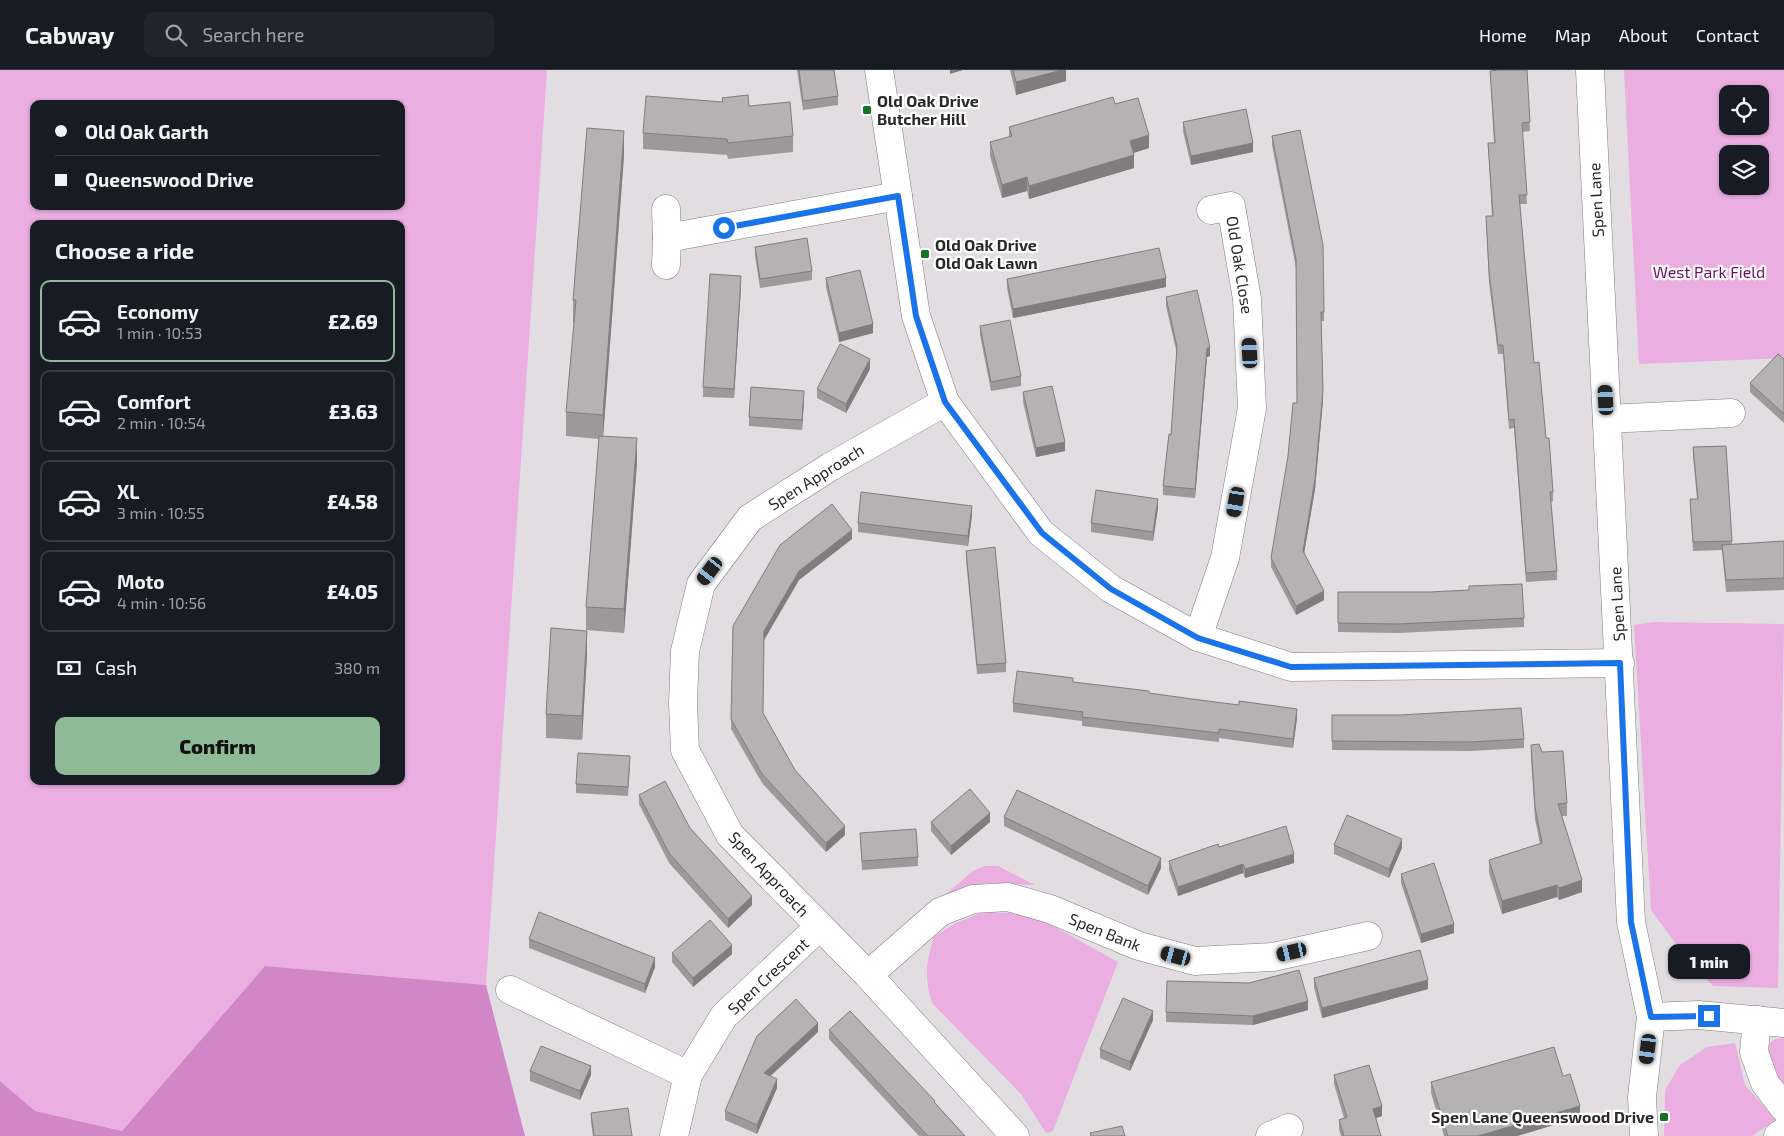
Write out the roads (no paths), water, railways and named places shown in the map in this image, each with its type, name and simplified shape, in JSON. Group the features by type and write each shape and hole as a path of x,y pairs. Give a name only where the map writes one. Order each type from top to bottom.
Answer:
{"street":[{"path":"879,70 916,316 945,402 1042,533 1111,589 1198,638 1291,667 1620,663"},
{"name":"Spen Lane","path":"1590,70 1631,922 1651,1017 1642,1097 1644,1136"},
{"path":"666,238 898,196"},
{"name":"Old Oak Close","path":"1198,638 1225,558 1252,408 1247,298 1230,206 1211,210"},
{"path":"666,209 666,265"},
{"name":"Spen Approach","path":"945,402 830,467 750,518 700,584 685,651 683,703 685,750 730,835 868,976 1015,1136"},
{"path":"1607,420 1731,413"},
{"name":"Spen Bank","path":"868,976 940,912 973,899 1008,896 1050,909 1139,946 1195,961 1273,957 1368,936"},
{"name":"Spen Crescent","path":"674,1136 688,1075 724,1016 819,927"},
{"path":"510,990 688,1075"},
{"path":"1651,1017 1699,1016 1784,1023"},
{"path":"1757,1020 1754,1052 1765,1083 1784,1108"},
{"path":"1778,1136 1784,1132"}],"place":[{"name":"Old Oak Drive Butcher Hill","path":"867,110"},
{"name":"Old Oak Drive Old Oak Lawn","path":"925,254"},
{"name":"Spen Lane Queenswood Drive","path":"1664,1117"}],"park label":[{"name":"West Park Field","path":"1709,272"}]}
